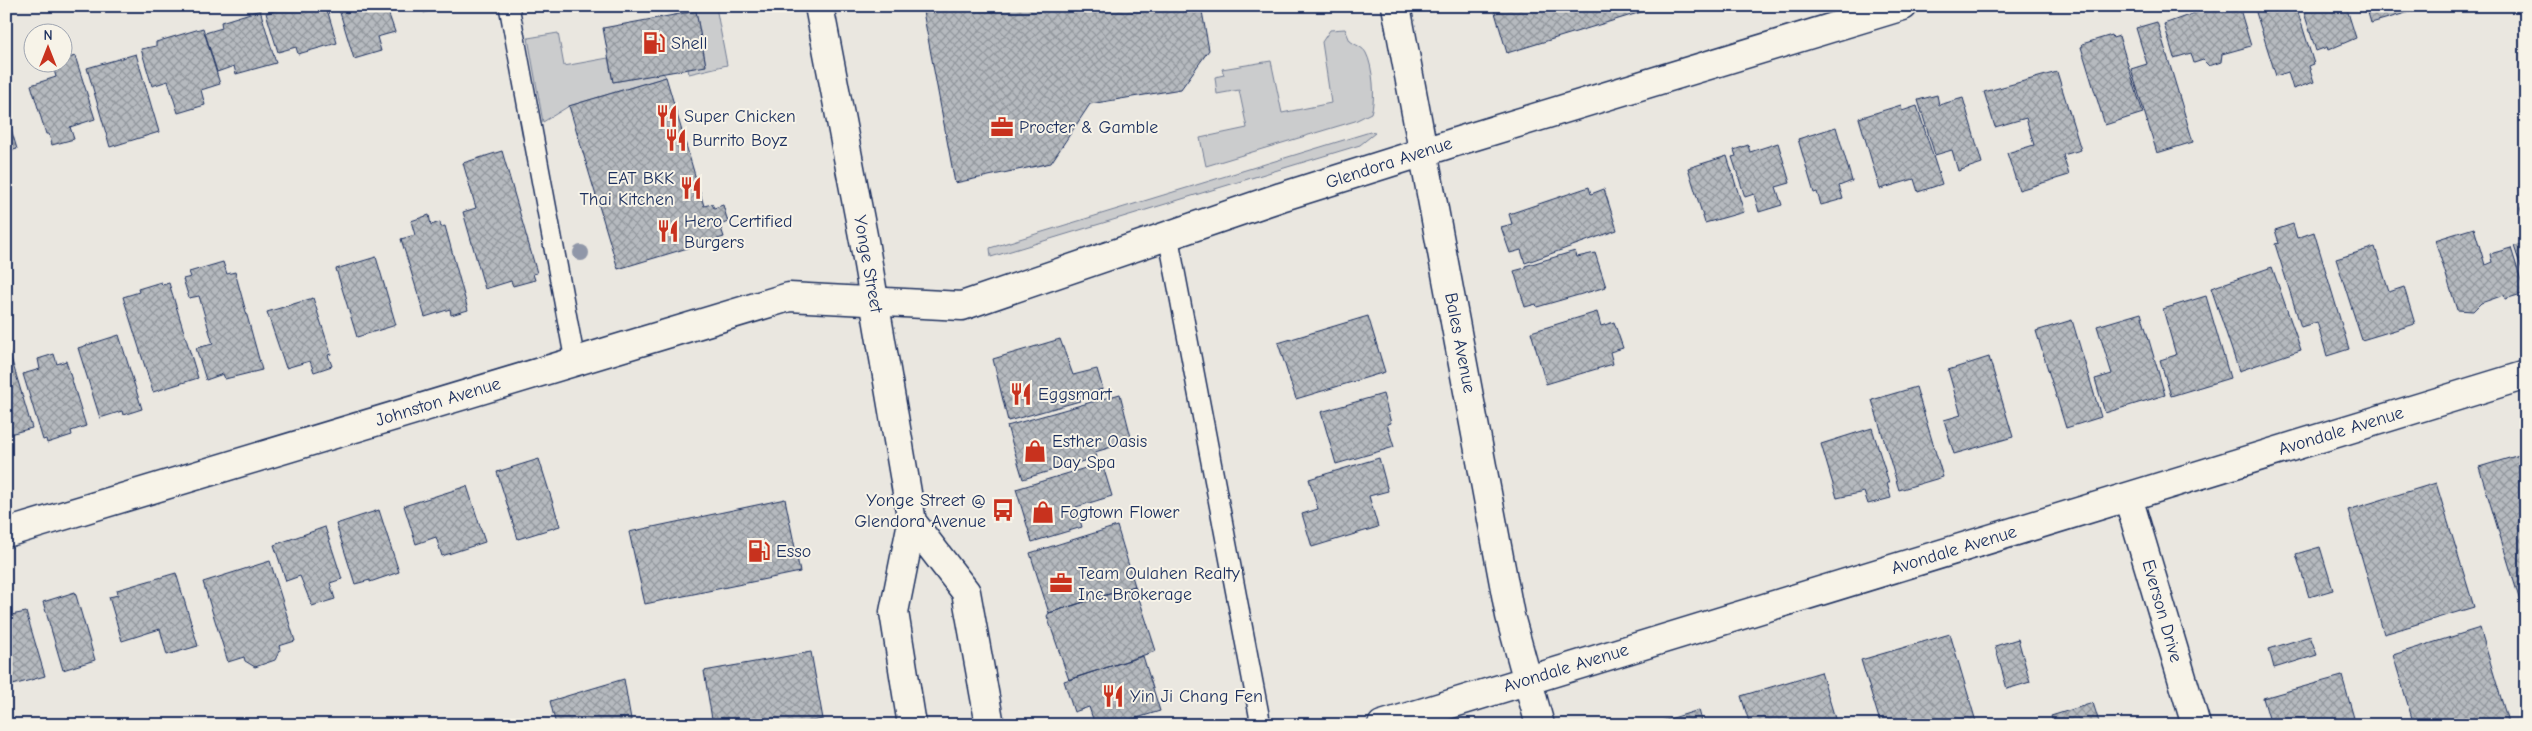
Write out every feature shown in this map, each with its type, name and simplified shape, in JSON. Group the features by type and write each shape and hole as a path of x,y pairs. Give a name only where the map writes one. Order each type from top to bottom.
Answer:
{"street":[{"name":"Yonge Street","path":"820,6 912,522 894,612 912,725"},
{"name":"Bales Avenue","path":"1396,6 1510,616 1540,725"},
{"name":"Glendora Avenue","path":"874,301 962,306 1168,235 1424,152 1903,6"},
{"name":"Johnston Avenue","path":"6,533 790,297 874,301"},
{"name":"Avondale Avenue","path":"1382,725 2526,374"},
{"name":"Everson Drive","path":"2128,497 2196,725"},
{"name":"Yonge Street","path":"912,522 966,592 990,725"}],"lane":[{"path":"509,6 575,361"},
{"path":"1168,235 1261,725"}],"shaded area":[{"path":"716,7 727,65 689,74 688,69 706,65 696,11"},
{"path":"1345,29 1350,41 1363,49 1368,59 1372,74 1373,92 1371,113 1355,121 1206,166 1200,138 1247,128 1239,90 1217,94 1215,77 1224,75 1222,69 1271,61 1282,113 1331,103 1322,42 1330,30"},
{"path":"558,33 564,66 608,58 613,82 663,73 666,77 569,106 543,122 528,38"},
{"path":"1370,132 1375,133 1360,145 991,257 990,248"}],"building":[{"path":"283,6 326,6 337,43 298,54 296,47 278,52 266,13 284,8"},
{"path":"338,6 386,6 395,32 377,37 381,51 354,59"},
{"path":"422,6 445,6 424,13"},
{"path":"922,6 1201,6 1209,50 1181,89 1090,104 1051,163 955,183"},
{"path":"1493,6 1661,6 1507,53"},
{"path":"2214,6 2239,6 2251,46 2222,54 2221,62 2209,66 2203,60 2194,63 2191,53 2174,58 2164,24"},
{"path":"2254,6 2296,6 2314,64 2309,66 2314,82 2293,89 2288,72 2276,76"},
{"path":"2302,6 2346,6 2356,38 2328,50 2327,47 2316,51"},
{"path":"2366,6 2411,6 2413,11 2371,23"},
{"path":"260,10 276,63 236,74 234,66 217,72 205,33 222,28 221,22"},
{"name":"Shell","path":"696,11 706,66 613,82 603,28"},
{"path":"2157,22 2193,142 2157,153 2131,69 2147,64 2136,28"},
{"path":"203,28 220,84 201,90 205,105 178,113 168,81 152,86 141,49 156,46 156,42"},
{"path":"2112,35 2113,38 2119,36 2143,113 2105,125 2081,47 2083,46 2082,44"},
{"path":"136,54 159,132 110,147 87,68"},
{"path":"75,56 95,119 70,127 74,139 52,145 49,134 46,134 31,85 56,77 55,72 72,72 72,57"},
{"path":"2057,72 2081,150 2063,155 2069,175 2019,190 2007,153 2034,145 2026,118 1995,127 1984,92"},
{"path":"666,77 704,206 712,204 714,208 723,205 728,222 720,225 724,237 618,269 569,106"},
{"path":"1937,95 1939,105 1963,98 1982,163 1958,171 1952,150 1935,155 1918,100"},
{"path":"1901,105 1902,111 1917,106 1942,184 1918,192 1914,179 1880,189 1859,118"},
{"path":"6,112 17,149 6,152"},
{"path":"1836,127 1852,181 1839,186 1843,199 1821,205 1817,192 1814,193 1798,139"},
{"path":"1778,143 1790,183 1776,187 1782,205 1759,212 1754,194 1745,197 1732,157 1736,156 1734,150 1748,145 1750,152"},
{"path":"502,151 537,273 533,274 535,280 513,286 511,281 485,289 463,212 476,208 463,163"},
{"path":"1727,156 1744,212 1705,223 1688,168"},
{"path":"1589,187 1591,194 1604,189 1617,230 1525,263 1521,250 1510,253 1501,227 1512,224 1509,214"},
{"path":"2526,205 2526,226 2520,207"},
{"path":"429,215 431,225 440,222 441,227 445,226 468,310 451,315 450,309 425,317 401,239 415,235 411,221"},
{"path":"2293,224 2297,238 2314,232 2349,349 2327,356 2317,322 2301,327 2275,244 2279,243 2275,230"},
{"path":"2474,228 2485,265 2492,262 2490,254 2511,248 2525,293 2505,299 2504,295 2481,303 2473,311 2457,310 2435,240"},
{"path":"2526,243 2526,282 2514,246"},
{"path":"2375,247 2389,292 2404,287 2415,324 2362,340 2336,259"},
{"path":"1575,251 1577,257 1595,253 1606,287 1537,307 1536,304 1525,307 1514,271"},
{"path":"376,257 396,325 357,337 336,269"},
{"path":"223,262 227,274 235,272 262,370 225,379 223,374 206,380 196,348 213,344 199,296 189,298 183,279 191,277 189,272"},
{"path":"2272,267 2301,350 2239,371 2211,288"},
{"path":"161,282 162,285 169,283 198,378 153,392 123,297 139,292 138,289"},
{"path":"2206,296 2230,378 2171,396 2160,360 2176,355 2163,309"},
{"path":"313,298 331,354 328,355 332,366 314,372 310,361 286,368 267,312"},
{"path":"1597,312 1601,326 1614,322 1623,348 1610,352 1613,364 1546,384 1531,332"},
{"path":"2141,313 2165,395 2105,413 2095,379 2112,374 2097,326"},
{"path":"1368,316 1385,372 1296,399 1278,343"},
{"path":"2072,320 2101,417 2066,428 2036,331"},
{"path":"119,335 142,409 123,415 122,411 100,418 78,348"},
{"path":"1060,339 1073,375 1097,369 1103,389 1079,396 1080,401 1008,421 993,359"},
{"path":"6,341 32,428 6,435"},
{"path":"54,354 57,364 66,361 86,426 71,431 72,435 47,443 46,439 43,440 23,374 40,369 38,359"},
{"path":"1989,357 2013,437 1954,454 1944,420 1961,415 1948,370"},
{"path":"1916,387 1943,477 1899,490 1872,400"},
{"path":"1120,394 1132,441 1095,452 1097,457 1023,479 1007,426"},
{"path":"1383,394 1391,423 1387,424 1394,447 1336,464 1321,412"},
{"path":"1872,428 1889,483 1887,483 1891,498 1868,504 1864,492 1837,498 1821,444"},
{"path":"2526,453 2526,621 2479,467"},
{"path":"1379,458 1388,491 1369,496 1378,527 1312,547 1302,514 1318,509 1309,479"},
{"path":"539,459 560,526 518,539 497,472"},
{"path":"1102,463 1112,496 1076,507 1082,527 1032,542 1016,489"},
{"path":"2436,483 2474,607 2384,634 2348,510"},
{"path":"467,486 485,542 442,556 436,537 416,544 404,506"},
{"path":"785,499 800,572 645,604 629,532"},
{"path":"379,510 399,572 370,582 370,580 355,584 336,524"},
{"path":"1117,526 1135,586 1049,613 1030,553"},
{"path":"325,527 342,579 330,583 335,599 312,606 300,576 286,581 274,545"},
{"path":"2320,547 2333,590 2309,597 2296,554"},
{"path":"270,561 295,641 279,646 280,650 275,660 255,667 245,661 244,657 228,662 203,582"},
{"path":"176,573 198,646 167,655 160,629 122,641 109,597 118,595 117,590"},
{"path":"1135,586 1156,651 1069,680 1047,616 1049,613"},
{"path":"75,592 95,660 63,670 43,602"},
{"path":"26,612 45,676 6,687 6,616"},
{"path":"2480,628 2509,725 2414,725 2393,655"},
{"path":"1950,634 1977,725 1881,725 1861,660"},
{"path":"2310,636 2317,655 2274,668 2269,649"},
{"path":"2018,639 2030,682 2007,689 1995,646"},
{"path":"811,652 823,719 786,725 713,725 704,671"},
{"path":"1143,656 1160,711 1114,725 1095,725 1089,707 1074,712 1064,681"},
{"path":"1821,672 1837,725 1750,725 1741,696"},
{"path":"2342,676 2356,725 2271,725 2263,698"},
{"path":"624,679 632,725 556,725 550,701"},
{"path":"2093,703 2099,722 2091,725 2054,725 2051,716"},
{"path":"1699,710 1703,725 1650,725"}],"place":[{"name":"Shell","path":"654,43"},
{"name":"Super Chicken","path":"667,116"},
{"name":"Procter & Gamble","path":"1002,127"},
{"name":"Burrito Boyz","path":"676,140"},
{"name":"EAT BKK Thai Kitchen","path":"691,188"},
{"name":"Hero Certified Burgers","path":"668,231"},
{"name":"Eggsmart","path":"1021,394"},
{"name":"Esther Oasis Day Spa","path":"1035,451"},
{"name":"Yonge Street @ Glendora Avenue","path":"1003,510"},
{"name":"Fogtown Flower","path":"1043,512"},
{"name":"Esso","path":"759,551"},
{"name":"Team Oulahen Realty Inc. Brokerage","path":"1061,583"},
{"name":"Yin Ji Chang Fen","path":"1113,696"}]}
